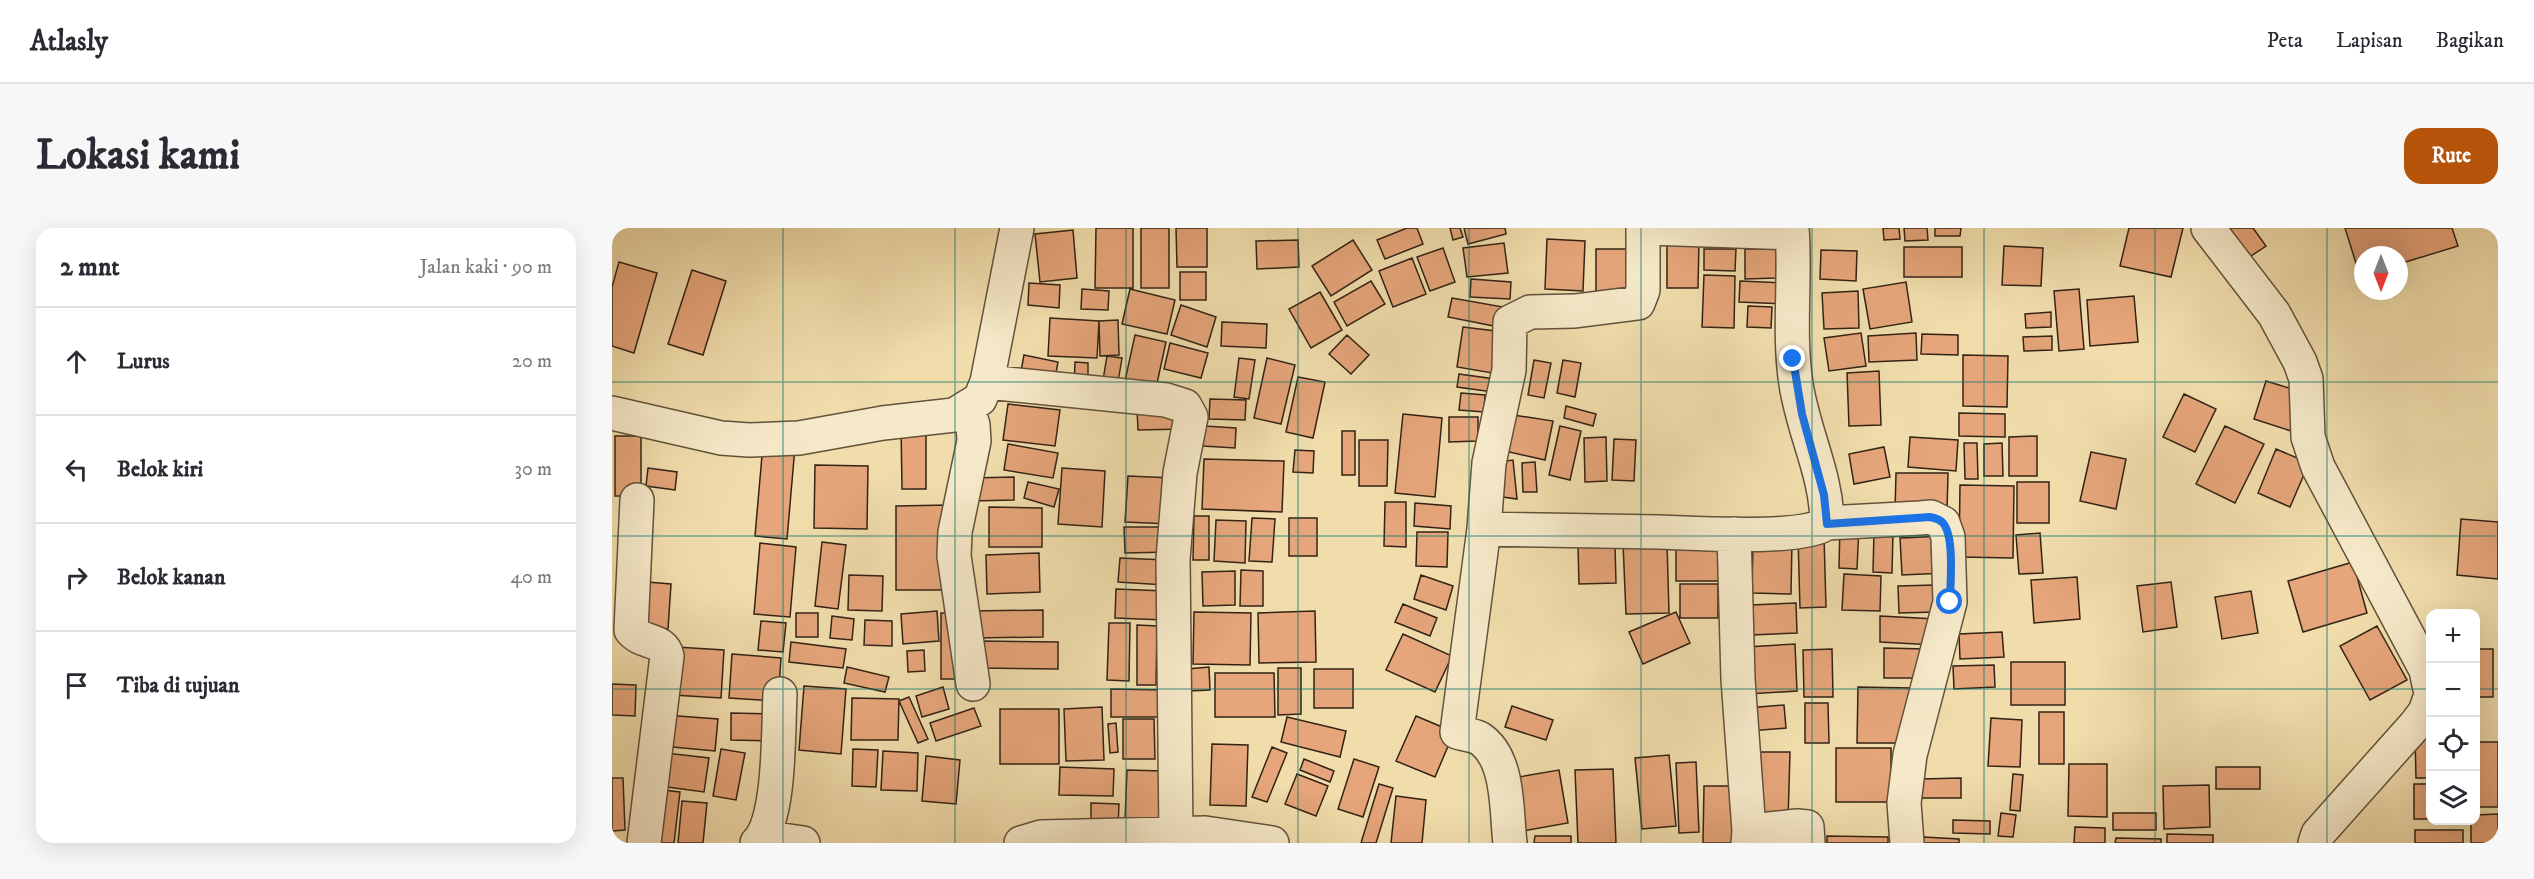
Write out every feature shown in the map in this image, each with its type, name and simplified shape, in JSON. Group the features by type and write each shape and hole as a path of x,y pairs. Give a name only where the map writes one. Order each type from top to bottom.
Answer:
{"street":[{"path":"973,684 954,556 955,532 974,441 978,395 1017,228"},
{"path":"1510,843 1502,775 1494,754 1479,738 1457,732 1484,529 1489,463 1509,370 1510,322 1530,312 1608,308 1638,303 1643,290 1643,228"},
{"path":"1648,228 1792,231 1792,314 1796,386 1824,495 1827,524"},
{"path":"2208,228 2274,314 2301,362 2306,380 2308,437 2318,467 2426,670"},
{"path":"612,413 721,438 780,440 954,415 978,395 1166,400 1185,406 1191,417 1180,473 1173,559 1176,835"},
{"path":"637,500 632,630 637,638 660,644 665,648 667,656 644,843"},
{"path":"1484,529 1734,534 1797,533 1821,528 1827,524 1930,517 1943,523 1946,530 1950,567 1950,602 1922,704 1905,782 1903,816 1907,843"},
{"path":"1734,534 1738,679 1748,837 1797,826 1807,827 1808,843"},
{"path":"780,694 774,798 760,840 803,843"},
{"path":"2314,843 2318,834 2416,724 2426,709"},
{"path":"1021,843 1041,837 1223,834 1272,843"}],"building":[{"path":"1096,228 1133,228 1133,288 1095,288"},
{"path":"1141,228 1169,228 1169,288 1141,288"},
{"path":"1176,228 1207,228 1207,267 1177,267"},
{"path":"1407,228 1417,228 1423,244 1385,259 1377,240"},
{"path":"1450,228 1460,228 1463,237 1453,240"},
{"path":"1464,228 1505,228 1506,234 1468,244"},
{"path":"1883,228 1899,228 1900,239 1884,240"},
{"path":"1904,228 1927,228 1928,240 1905,241"},
{"path":"1935,228 1961,228 1960,236 1935,236"},
{"path":"2129,228 2183,228 2171,277 2120,266"},
{"path":"2228,228 2253,228 2266,246 2248,258"},
{"path":"2345,228 2452,228 2458,246 2408,261 2408,246 2354,246 2354,257"},
{"path":"1073,230 1077,278 1040,282 1035,234"},
{"path":"1547,239 1585,241 1583,291 1545,289"},
{"path":"1298,240 1299,267 1257,269 1256,241"},
{"path":"1353,240 1372,270 1331,296 1312,266"},
{"path":"1667,241 1699,242 1698,288 1667,288"},
{"path":"1504,243 1508,273 1467,277 1463,248"},
{"path":"2004,246 2043,248 2041,286 2002,285"},
{"path":"1904,247 1962,247 1962,277 1904,277"},
{"path":"1443,248 1455,282 1430,291 1417,257"},
{"path":"1596,249 1627,249 1628,298 1596,298"},
{"path":"1704,249 1736,249 1735,271 1704,270"},
{"path":"1745,249 1776,249 1776,278 1745,279"},
{"path":"1821,250 1857,251 1856,281 1820,279"},
{"path":"1412,258 1426,294 1393,307 1379,271"},
{"path":"619,262 657,273 634,353 612,346 612,287"},
{"path":"692,270 726,281 703,355 668,344"},
{"path":"1180,272 1206,272 1206,300 1180,300"},
{"path":"1704,275 1735,276 1734,328 1702,327"},
{"path":"1471,279 1511,282 1510,299 1470,297"},
{"path":"1371,281 1385,304 1347,326 1334,302"},
{"path":"1740,281 1784,283 1783,304 1739,302"},
{"path":"1906,282 1912,322 1870,329 1863,289"},
{"path":"1029,283 1060,285 1059,308 1028,305"},
{"path":"1082,289 1109,291 1108,310 1081,309"},
{"path":"1130,289 1175,300 1167,334 1122,324"},
{"path":"2079,289 2084,349 2059,351 2054,291"},
{"path":"1858,291 1859,328 1824,329 1822,293"},
{"path":"1320,292 1342,330 1311,348 1289,309"},
{"path":"2134,296 2138,342 2090,346 2087,300"},
{"path":"1452,298 1503,307 1499,327 1448,317"},
{"path":"1181,305 1216,317 1207,347 1171,335"},
{"path":"1748,306 1772,307 1771,328 1747,327"},
{"path":"2051,312 2051,327 2026,328 2025,314"},
{"path":"1050,318 1099,321 1097,358 1048,356"},
{"path":"1118,320 1119,355 1100,356 1099,321"},
{"path":"1222,322 1267,324 1266,348 1221,346"},
{"path":"1463,327 1504,332 1498,374 1457,367"},
{"path":"1861,333 1866,366 1829,371 1824,338"},
{"path":"1916,333 1917,360 1869,362 1868,336"},
{"path":"1922,334 1958,335 1958,355 1921,354"},
{"path":"1135,335 1166,342 1154,397 1123,390"},
{"path":"1347,335 1369,355 1351,374 1329,354"},
{"path":"2052,336 2052,350 2024,351 2023,337"},
{"path":"1170,343 1208,353 1201,378 1164,369"},
{"path":"1024,355 1058,362 1053,389 1019,382"},
{"path":"1963,355 2008,356 2007,407 1963,406"},
{"path":"1107,356 1122,358 1116,394 1101,392"},
{"path":"1239,358 1255,360 1249,399 1234,397"},
{"path":"1267,358 1295,365 1281,424 1254,418"},
{"path":"1534,360 1551,363 1544,398 1528,395"},
{"path":"1563,360 1581,363 1575,397 1557,393"},
{"path":"1075,362 1088,363 1088,389 1074,389"},
{"path":"1879,371 1881,425 1849,426 1847,373"},
{"path":"1459,374 1495,379 1493,392 1457,387"},
{"path":"1298,377 1325,382 1313,438 1286,432"},
{"path":"2266,381 2302,392 2291,431 2254,419"},
{"path":"1461,393 1485,395 1484,412 1459,410"},
{"path":"2184,394 2216,409 2195,452 2163,437"},
{"path":"1210,399 1246,400 1245,420 1209,419"},
{"path":"1008,404 1060,410 1055,446 1003,440"},
{"path":"1566,406 1596,414 1593,426 1564,418"},
{"path":"1183,408 1184,429 1138,430 1137,409"},
{"path":"1959,413 2005,414 2005,437 1959,436"},
{"path":"1403,414 1442,418 1435,497 1395,493"},
{"path":"1507,414 1553,421 1545,460 1500,450"},
{"path":"1449,417 1478,417 1478,441 1449,442"},
{"path":"901,426 926,426 926,489 902,489"},
{"path":"1204,426 1236,428 1235,448 1203,446"},
{"path":"1560,426 1581,431 1570,480 1549,475"},
{"path":"2225,426 2264,444 2235,503 2196,484"},
{"path":"1342,431 1355,431 1355,475 1342,475"},
{"path":"615,436 641,436 641,496 615,496"},
{"path":"2037,436 2037,476 2009,476 2009,437"},
{"path":"1606,437 1607,481 1585,482 1584,438"},
{"path":"1910,437 1958,440 1956,471 1908,467"},
{"path":"1614,439 1636,440 1634,481 1612,480"},
{"path":"1359,440 1388,440 1387,486 1359,486"},
{"path":"1964,443 1977,443 1978,479 1965,479"},
{"path":"2002,443 2003,476 1984,476 1984,444"},
{"path":"763,444 795,447 787,539 755,536"},
{"path":"1008,444 1058,453 1053,478 1004,470"},
{"path":"1884,447 1890,477 1854,484 1849,454"},
{"path":"2276,449 2309,463 2290,507 2258,493"},
{"path":"1295,450 1314,451 1313,473 1293,472"},
{"path":"2091,452 2126,459 2116,509 2080,501"},
{"path":"1204,459 1284,461 1282,512 1202,509"},
{"path":"1513,460 1517,499 1503,497 1499,462"},
{"path":"1535,462 1537,492 1523,492 1522,463"},
{"path":"815,465 868,466 867,529 814,528"},
{"path":"648,468 677,472 675,490 646,486"},
{"path":"1062,468 1105,471 1102,527 1058,524"},
{"path":"1896,473 1948,473 1947,512 1895,511"},
{"path":"1128,476 1173,478 1171,524 1125,522"},
{"path":"1014,477 1014,500 971,501 971,478"},
{"path":"1028,482 1059,489 1054,507 1024,498"},
{"path":"2017,482 2049,482 2049,523 2017,523"},
{"path":"1960,485 2014,486 2013,558 1959,557"},
{"path":"1385,502 1406,502 1406,547 1384,546"},
{"path":"1415,503 1451,506 1450,529 1414,526"},
{"path":"949,505 950,590 896,590 896,506"},
{"path":"989,507 1042,508 1042,547 989,547"},
{"path":"1194,516 1209,516 1209,560 1193,560"},
{"path":"1252,518 1275,519 1272,562 1249,561"},
{"path":"1289,518 1317,518 1317,556 1289,556"},
{"path":"2461,519 2498,522 2498,579 2457,575"},
{"path":"1216,520 1246,521 1245,563 1214,561"},
{"path":"1840,525 1859,526 1857,569 1839,568"},
{"path":"1124,527 1168,527 1169,552 1125,553"},
{"path":"1874,531 1893,532 1892,573 1873,572"},
{"path":"1417,532 1448,532 1447,567 1416,566"},
{"path":"2040,533 2043,573 2019,574 2016,535"},
{"path":"1824,536 1826,607 1800,608 1798,537"},
{"path":"1944,536 1946,573 1902,575 1900,538"},
{"path":"1753,541 1792,541 1791,594 1752,593"},
{"path":"822,542 846,545 838,609 815,606"},
{"path":"1667,542 1669,613 1626,614 1623,543"},
{"path":"760,543 796,547 790,617 754,614"},
{"path":"1615,544 1616,583 1579,584 1578,545"},
{"path":"1676,545 1721,545 1721,581 1676,581"},
{"path":"1039,553 1040,592 987,594 986,555"},
{"path":"1120,558 1166,560 1165,585 1118,582"},
{"path":"2353,562 2367,613 2303,632 2288,581"},
{"path":"1241,570 1263,571 1263,606 1240,606"},
{"path":"1235,571 1235,605 1203,606 1202,572"},
{"path":"1844,574 1881,576 1880,611 1842,610"},
{"path":"849,575 883,576 882,611 848,610"},
{"path":"1421,575 1453,586 1446,610 1414,599"},
{"path":"2077,577 2080,619 2034,623 2031,580"},
{"path":"647,582 671,584 668,629 644,627"},
{"path":"2171,582 2177,627 2143,632 2137,586"},
{"path":"1680,584 1718,584 1718,618 1680,618"},
{"path":"1935,585 1936,612 1899,613 1898,586"},
{"path":"1116,589 1165,591 1164,620 1115,618"},
{"path":"2251,591 2258,633 2222,639 2215,597"},
{"path":"1796,603 1797,633 1752,635 1751,605"},
{"path":"1403,604 1437,618 1430,636 1395,622"},
{"path":"1043,610 1043,637 974,638 973,611"},
{"path":"937,611 939,641 903,644 901,614"},
{"path":"1315,611 1316,662 1259,663 1258,613"},
{"path":"1194,612 1251,613 1250,665 1193,664"},
{"path":"1676,612 1690,643 1643,664 1629,632"},
{"path":"796,613 818,613 818,637 796,637"},
{"path":"941,613 961,613 961,679 941,679"},
{"path":"832,616 854,619 852,640 830,638"},
{"path":"1880,616 1936,619 1935,645 1880,642"},
{"path":"865,620 892,621 892,646 864,645"},
{"path":"761,621 786,623 783,652 758,650"},
{"path":"1109,623 1130,623 1129,681 1107,680"},
{"path":"1137,625 1157,626 1156,685 1137,685"},
{"path":"2377,626 2407,680 2370,700 2340,646"},
{"path":"2002,632 2004,657 1960,659 1959,634"},
{"path":"1403,634 1452,656 1435,692 1386,670"},
{"path":"980,641 1058,642 1058,669 980,668"},
{"path":"791,642 846,649 843,668 789,662"},
{"path":"1795,644 1797,691 1748,694 1746,647"},
{"path":"676,647 724,650 721,698 673,695"},
{"path":"1884,648 1926,649 1926,678 1884,678"},
{"path":"1832,649 1833,697 1804,697 1803,650"},
{"path":"2480,649 2493,649 2493,697 2480,697"},
{"path":"924,650 925,671 908,672 907,651"},
{"path":"732,654 781,658 778,701 729,698"},
{"path":"2011,662 2065,662 2065,705 2011,705"},
{"path":"1994,665 1995,687 1954,689 1953,666"},
{"path":"847,667 889,677 885,692 844,683"},
{"path":"1209,667 1210,690 1189,691 1187,669"},
{"path":"1278,668 1301,668 1301,714 1278,715"},
{"path":"1314,669 1353,669 1353,708 1314,708"},
{"path":"1215,673 1274,673 1275,717 1215,717"},
{"path":"612,684 636,685 635,716 612,715"},
{"path":"804,686 846,689 841,754 799,750"},
{"path":"943,687 949,709 922,717 916,696"},
{"path":"1858,687 1911,688 1910,743 1857,743"},
{"path":"1111,689 1165,690 1165,717 1111,717"},
{"path":"909,697 928,739 918,743 899,701"},
{"path":"852,698 899,699 898,740 851,740"},
{"path":"1805,703 1828,703 1829,743 1805,743"},
{"path":"1784,705 1786,728 1749,731 1747,708"},
{"path":"1512,706 1553,720 1546,740 1505,727"},
{"path":"1102,707 1104,760 1066,761 1064,709"},
{"path":"974,708 981,726 936,741 930,723"},
{"path":"1000,709 1059,709 1059,764 1000,764"},
{"path":"2039,712 2064,712 2064,764 2039,764"},
{"path":"731,713 775,714 774,741 731,740"},
{"path":"665,715 718,719 715,751 662,746"},
{"path":"1416,716 1454,732 1435,777 1396,761"},
{"path":"1287,717 1346,731 1340,757 1281,742"},
{"path":"1991,718 2022,720 2020,767 1988,766"},
{"path":"1123,719 1154,719 1155,759 1123,759"},
{"path":"1116,723 1118,752 1110,753 1108,724"},
{"path":"2415,736 2426,736 2426,778 2416,778"},
{"path":"2480,742 2498,742 2498,807 2480,807"},
{"path":"1212,744 1248,745 1246,806 1210,805"},
{"path":"1272,747 1287,753 1267,802 1252,797"},
{"path":"1836,748 1891,748 1891,802 1836,802"},
{"path":"721,749 745,753 736,800 713,796"},
{"path":"853,749 878,750 876,787 852,786"},
{"path":"883,751 918,753 917,791 881,790"},
{"path":"657,752 709,758 704,792 653,785"},
{"path":"1757,752 1790,752 1788,821 1755,820"},
{"path":"1669,755 1676,826 1642,829 1635,758"},
{"path":"926,756 960,760 956,804 922,801"},
{"path":"1304,759 1334,771 1330,782 1300,770"},
{"path":"1354,759 1379,767 1363,817 1338,809"},
{"path":"1696,762 1699,832 1679,833 1676,763"},
{"path":"2069,764 2107,764 2107,817 2068,816"},
{"path":"1060,767 1114,769 1113,796 1059,795"},
{"path":"2216,767 2260,767 2260,789 2216,789"},
{"path":"1613,769 1616,843 1578,843 1575,770"},
{"path":"1127,770 1162,771 1160,823 1125,821"},
{"path":"1559,770 1568,823 1517,832 1507,779"},
{"path":"1297,774 1328,786 1316,816 1285,804"},
{"path":"2013,774 2023,775 2020,811 2010,810"},
{"path":"612,778 623,778 625,830 612,831"},
{"path":"1961,778 1961,798 1921,798 1921,779"},
{"path":"1379,784 1393,788 1376,843 1361,843"},
{"path":"2414,784 2426,784 2426,819 2414,819"},
{"path":"2209,785 2210,827 2164,829 2163,786"},
{"path":"1704,786 1734,786 1733,843 1703,843"},
{"path":"654,789 680,792 674,843 651,843"},
{"path":"1396,796 1426,800 1422,843 1391,843"},
{"path":"682,801 707,803 703,843 678,843"},
{"path":"1091,803 1119,804 1118,827 1091,826"},
{"path":"2001,813 2016,815 2013,837 1998,836"},
{"path":"2113,813 2156,813 2156,830 2113,830"},
{"path":"2498,814 2498,843 2471,843 2471,825 2480,825 2480,815"},
{"path":"1953,820 1990,821 1990,834 1953,833"},
{"path":"2075,827 2105,828 2105,843 2074,843"},
{"path":"2415,830 2463,830 2463,843 2415,843"},
{"path":"2167,834 2213,835 2213,843 2167,843"},
{"path":"1535,836 1571,836 1571,843 1534,843"},
{"path":"1827,836 1888,837 1888,843 1827,843"},
{"path":"1923,837 1959,839 1959,843 1923,843"},
{"path":"2116,838 2161,839 2161,843 2115,843"}],"route":[{"path":"1793,359 1802,414 1824,495 1827,524 1930,517 1938,519 1943,523 1948,537 1950,602"}]}
